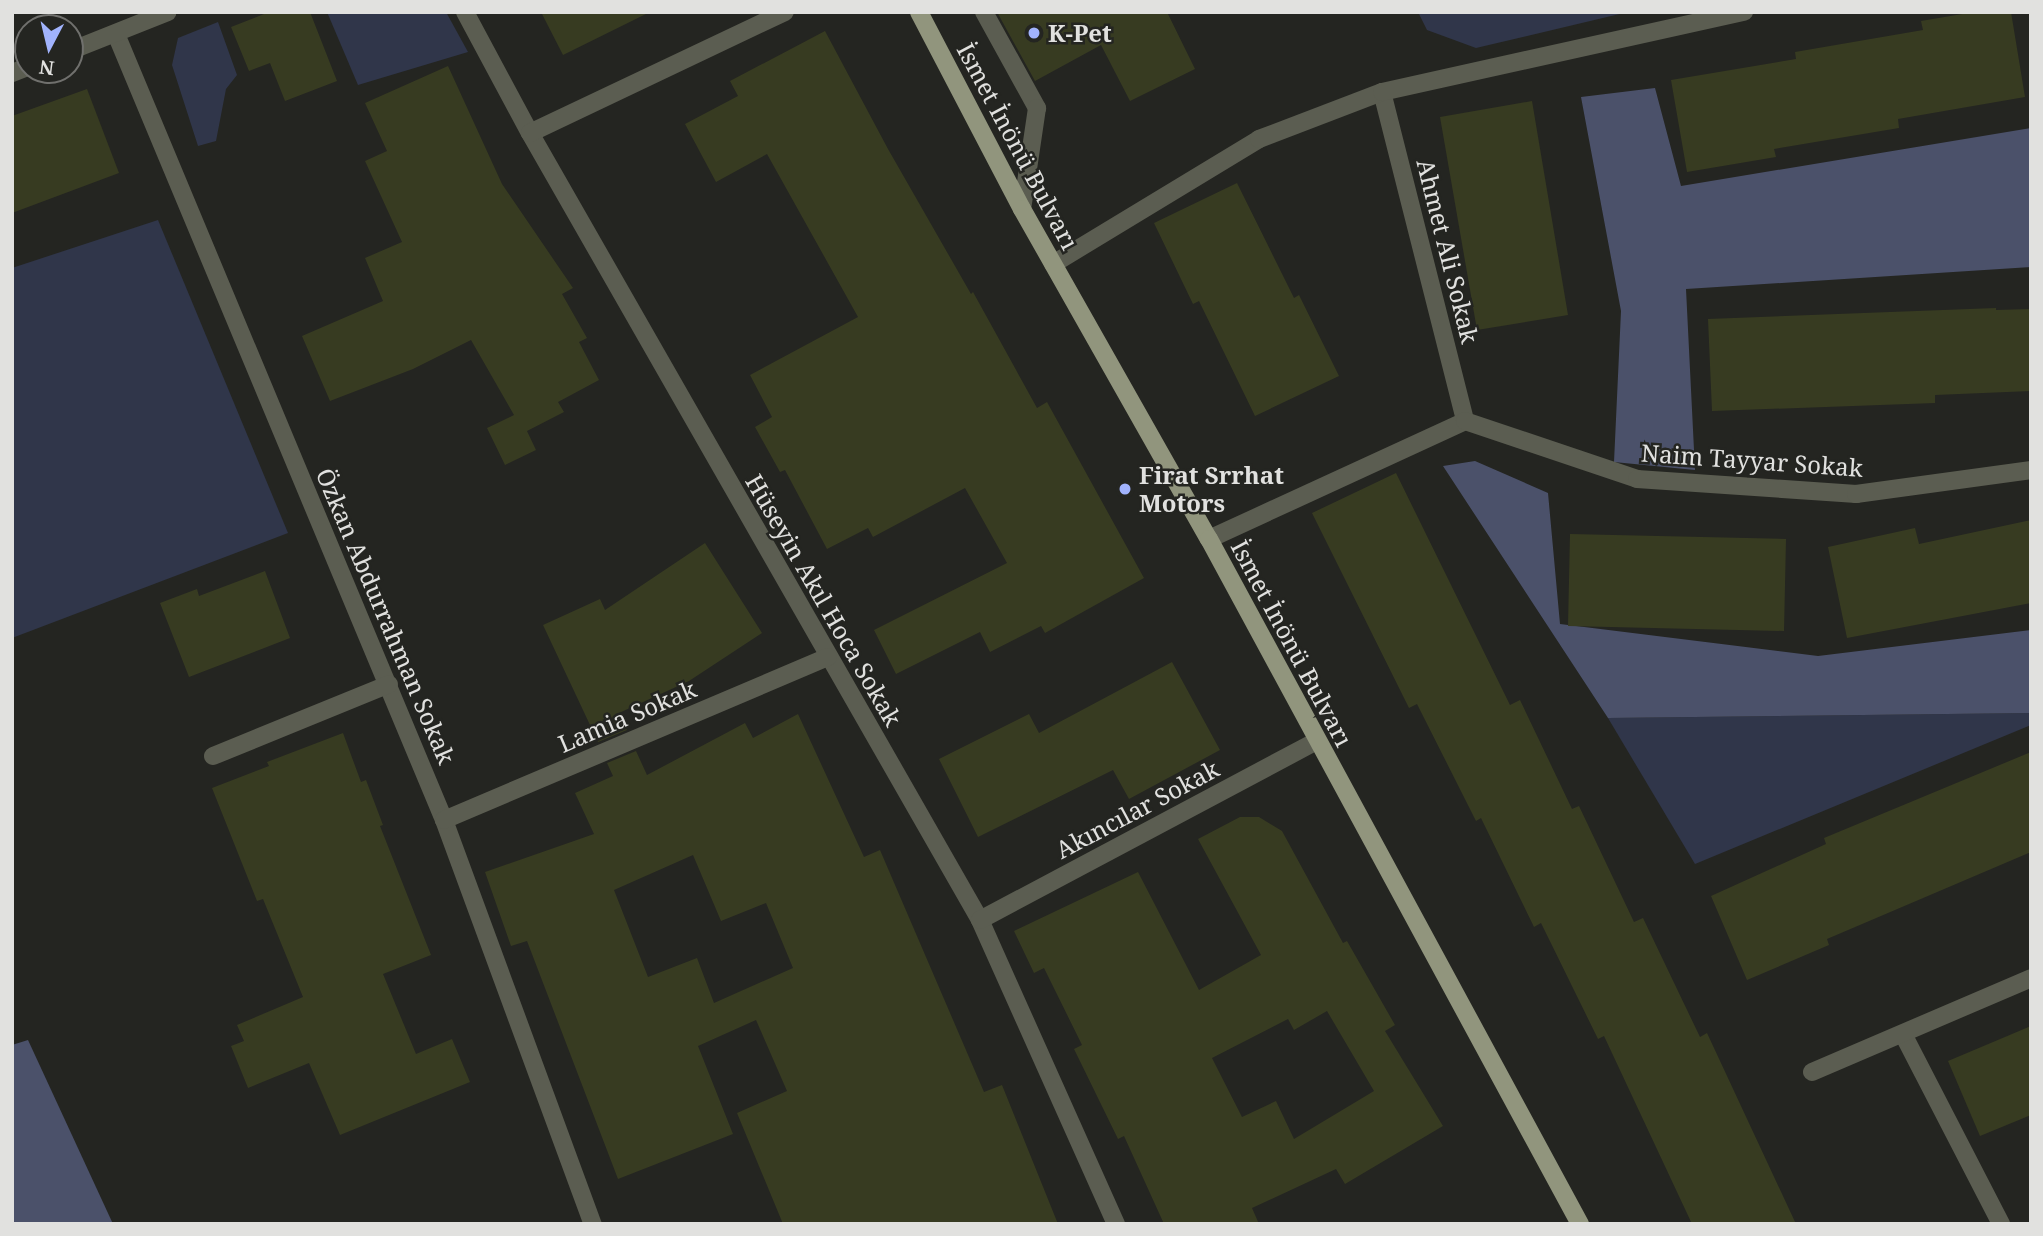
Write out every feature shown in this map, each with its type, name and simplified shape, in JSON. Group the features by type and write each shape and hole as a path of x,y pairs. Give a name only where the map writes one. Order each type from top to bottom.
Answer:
{"main road":[{"name":"İsmet İnönü Bulvarı","path":"919,12 1022,209 1209,539 1580,1224"}],"street":[{"path":"84,46 168,12"},
{"name":"Hüseyin Akıl Hoca Sokak","path":"465,12 530,133 980,920 1116,1224"},
{"path":"530,133 785,12"},
{"path":"985,12 1037,108 1022,209"},
{"path":"1053,264 1259,139 1382,92 1744,12"},
{"name":"Özkan Abdurrahman Sokak","path":"116,34 444,820 593,1224"},
{"name":"Ahmet Ali Sokak","path":"1382,92 1465,421"},
{"path":"1209,539 1465,421"},
{"name":"Naim Tayyar Sokak","path":"1465,421 1637,479 1856,494 2031,470"},
{"name":"Lamia Sokak","path":"444,820 828,657"},
{"path":"213,755 389,684"},
{"name":"Akıncılar Sokak","path":"980,920 1317,741"},
{"path":"1811,1072 2031,978"},
{"path":"1903,1034 2001,1224"}],"shaded area":[{"path":"327,12 446,12 468,52 358,85"},
{"path":"1418,12 1628,12 1476,48 1427,30"},
{"path":"218,22 237,75 226,89 216,141 198,146 172,65 178,38"},
{"path":"1655,88 1681,186 2031,128 2031,267 1686,289 1695,470 1614,462 1621,311 1581,97"},
{"path":"158,220 288,533 12,638 12,268"},
{"path":"1475,461 1548,493 1560,624 1818,656 2031,630 2031,713 1608,718 1443,466"},
{"path":"2031,713 2031,725 1695,864 1608,718"},
{"path":"28,1040 113,1224 12,1224 12,1045"}],"building":[{"path":"269,12 310,12 337,81 285,101 270,63 249,71 231,27"},
{"path":"541,12 650,12 563,55"},
{"path":"997,12 1167,12 1195,69 1130,101 1101,45 1035,81"},
{"path":"1974,12 2011,12 2025,97 1898,119 1899,128 1774,149 1776,157 1687,172 1671,80 1796,59 1795,52 1923,30 1921,21"},
{"path":"825,31 888,149 971,294 973,292 1037,408 1047,402 1144,578 1045,633 1041,626 990,652 980,632 896,674 874,630 1007,563 965,488 873,537 868,528 827,549 785,470 780,472 755,427 772,417 750,375 858,317 767,154 716,182 685,124 738,96 730,81"},
{"path":"448,66 502,184 573,288 562,294 587,338 579,342 599,380 558,402 564,412 527,431 536,450 505,465 487,428 514,415 471,340 413,369 330,401 302,336 383,301 365,258 402,242 365,161 387,151 365,103"},
{"path":"87,89 119,173 12,213 12,116"},
{"path":"1532,101 1568,315 1477,330 1440,117"},
{"path":"1237,183 1294,298 1299,295 1339,376 1255,416 1199,301 1193,304 1154,223"},
{"path":"2031,309 2031,391 1935,395 1935,403 1712,411 1708,319"},
{"path":"1396,473 1510,705 1520,700 1572,809 1579,806 1634,922 1643,918 1700,1037 1707,1033 1796,1224 1692,1224 1604,1036 1598,1039 1541,923 1534,927 1481,818 1476,821 1417,704 1409,708 1312,513"},
{"path":"2031,520 2031,603 1847,638 1828,547 1915,528 1919,544"},
{"path":"1570,534 1786,539 1784,631 1568,626"},
{"path":"705,543 762,633 689,681 619,713 627,730 598,742 543,625 600,599 605,610"},
{"path":"265,571 290,638 189,677 160,603 197,589 199,596"},
{"path":"1172,662 1220,750 1129,799 1113,770 978,837 939,759 1029,714 1039,733"},
{"path":"798,714 864,857 880,850 984,1092 1002,1085 1058,1224 783,1224 737,1113 787,1091 756,1020 698,1046 733,1134 618,1179 527,941 511,946 485,872 594,834 575,793 613,776 607,763 636,751 647,775 745,723 753,738","holes":["693,855 721,921 766,903 793,968 714,1003 697,958 648,977 614,890"]},
{"path":"343,733 361,782 366,780 383,825 380,826 431,955 383,974 416,1054 452,1039 470,1082 340,1135 309,1063 248,1088 231,1046 244,1041 237,1025 303,997 263,899 257,901 212,788 269,766 267,762"},
{"path":"2031,752 2031,852 1827,939 1829,945 1747,980 1711,896 1826,844 1824,838"},
{"path":"1240,817 1259,817 1282,831 1343,943 1347,941 1395,1025 1385,1031 1443,1126 1345,1184 1336,1169 1252,1208 1259,1224 1164,1224 1124,1136 1118,1139 1074,1049 1082,1045 1044,968 1034,973 1014,931 1138,872 1199,990 1261,955 1198,839","holes":["1327,1011 1374,1091 1294,1139 1276,1101 1242,1117 1212,1058 1288,1019 1294,1030"]},
{"path":"2031,1026 2031,1115 1980,1136 1948,1061"}],"place":[{"name":"K-Pet","path":"1034,33"},
{"name":"Firat Srrhat Motors","path":"1125,489"}]}
